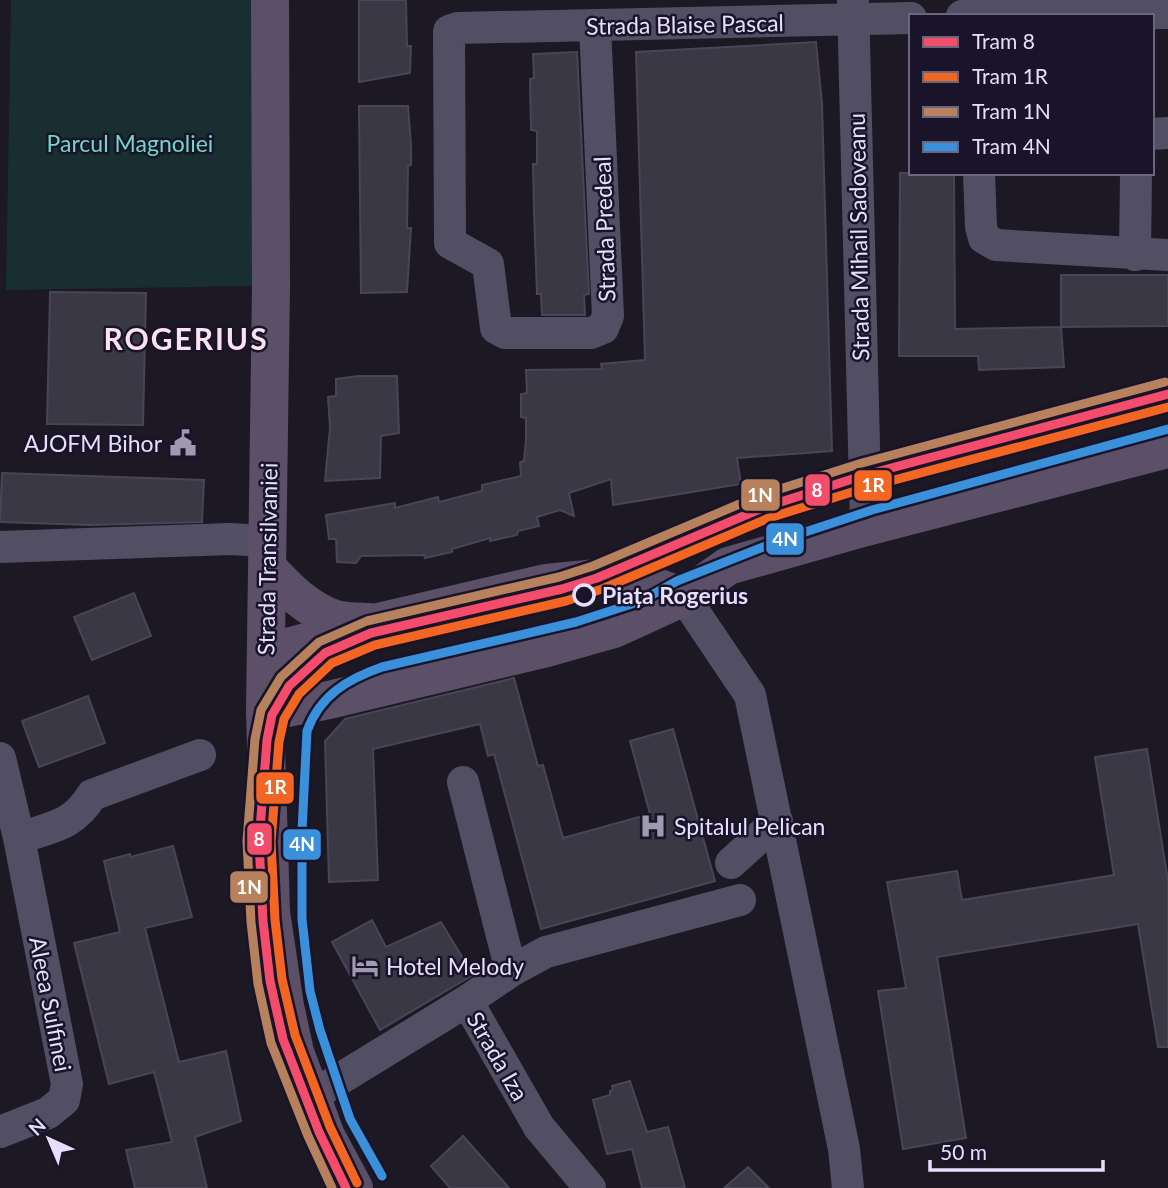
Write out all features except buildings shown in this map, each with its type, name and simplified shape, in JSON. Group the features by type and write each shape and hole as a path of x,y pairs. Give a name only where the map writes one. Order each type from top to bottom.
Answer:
{"main road":[{"name":"Strada Transilvaniei","path":"270,0 271,287 265,712 271,912 285,1006 296,1052 326,1136 354,1188"},
{"path":"265,712 313,704 614,629 684,597 729,566 866,527 1168,449"},
{"path":"267,554 292,594 316,610 337,620 374,623"},
{"path":"266,653 374,623 537,584 631,578 684,597"}],"street":[{"name":"Strada Blaise Pascal","path":"458,28 535,13 595,26 853,11 909,18"},
{"name":"Strada Mihail Sadoveanu","path":"853,11 866,527"},
{"path":"1071,14 1168,13"},
{"name":"Strada Predeal","path":"458,28 449,31 450,243 488,264 496,328 505,333 591,333 603,328 608,316 595,26"},
{"path":"979,175 981,227 984,238 996,246 1168,255"},
{"path":"1135,254 1136,175"},
{"path":"0,547 230,539 267,554"},
{"path":"684,597 750,695 844,1149 848,1188"},
{"path":"19,838 71,821 92,795 200,755"},
{"name":"Aleea Sulfinei","path":"0,758 19,838 66,1084 64,1100 48,1113 0,1132"},
{"path":"463,782 511,971"},
{"path":"731,863 777,821"},
{"path":"467,1001 511,971 546,952 740,900"},
{"name":"Strada Iza","path":"312,1096 467,1001 539,1127 590,1188"}],"green space":[{"name":"Parcul Magnoliei","path":"11,0 253,0 252,286 6,290"}],"tram line":[{"name":"1N","path":"332,1188 271,1043 258,984 251,922 247,841 255,739 261,710 281,677 319,642 367,621 559,577 593,566 761,495 862,463 1165,382"},
{"name":"8","path":"346,1188 319,1132 283,1039 270,981 263,921 259,842 267,740 272,715 289,686 325,653 371,633 562,589 597,578 765,507 865,475 1168,394"},
{"name":"1R","path":"357,1183 330,1127 295,1035 282,979 275,920 271,842 279,742 284,719 299,694 332,663 375,645 566,601 602,589 769,518 868,487 1168,407"},
{"name":"4N","path":"382,1176 350,1119 310,991 302,919 302,831 307,731 327,698 347,683 382,667 576,622 641,601 677,581 778,541 872,510 1168,429"}],"place":[{"name":"AJOFM Bihor","path":"183,443"},
{"name":"Piața Rogerius","path":"584,595"},
{"name":"Spitalul Pelican","path":"653,826"},
{"name":"Hotel Melody","path":"365,966"}],"district":[{"name":"ROGERIUS","path":"186,338"}]}
